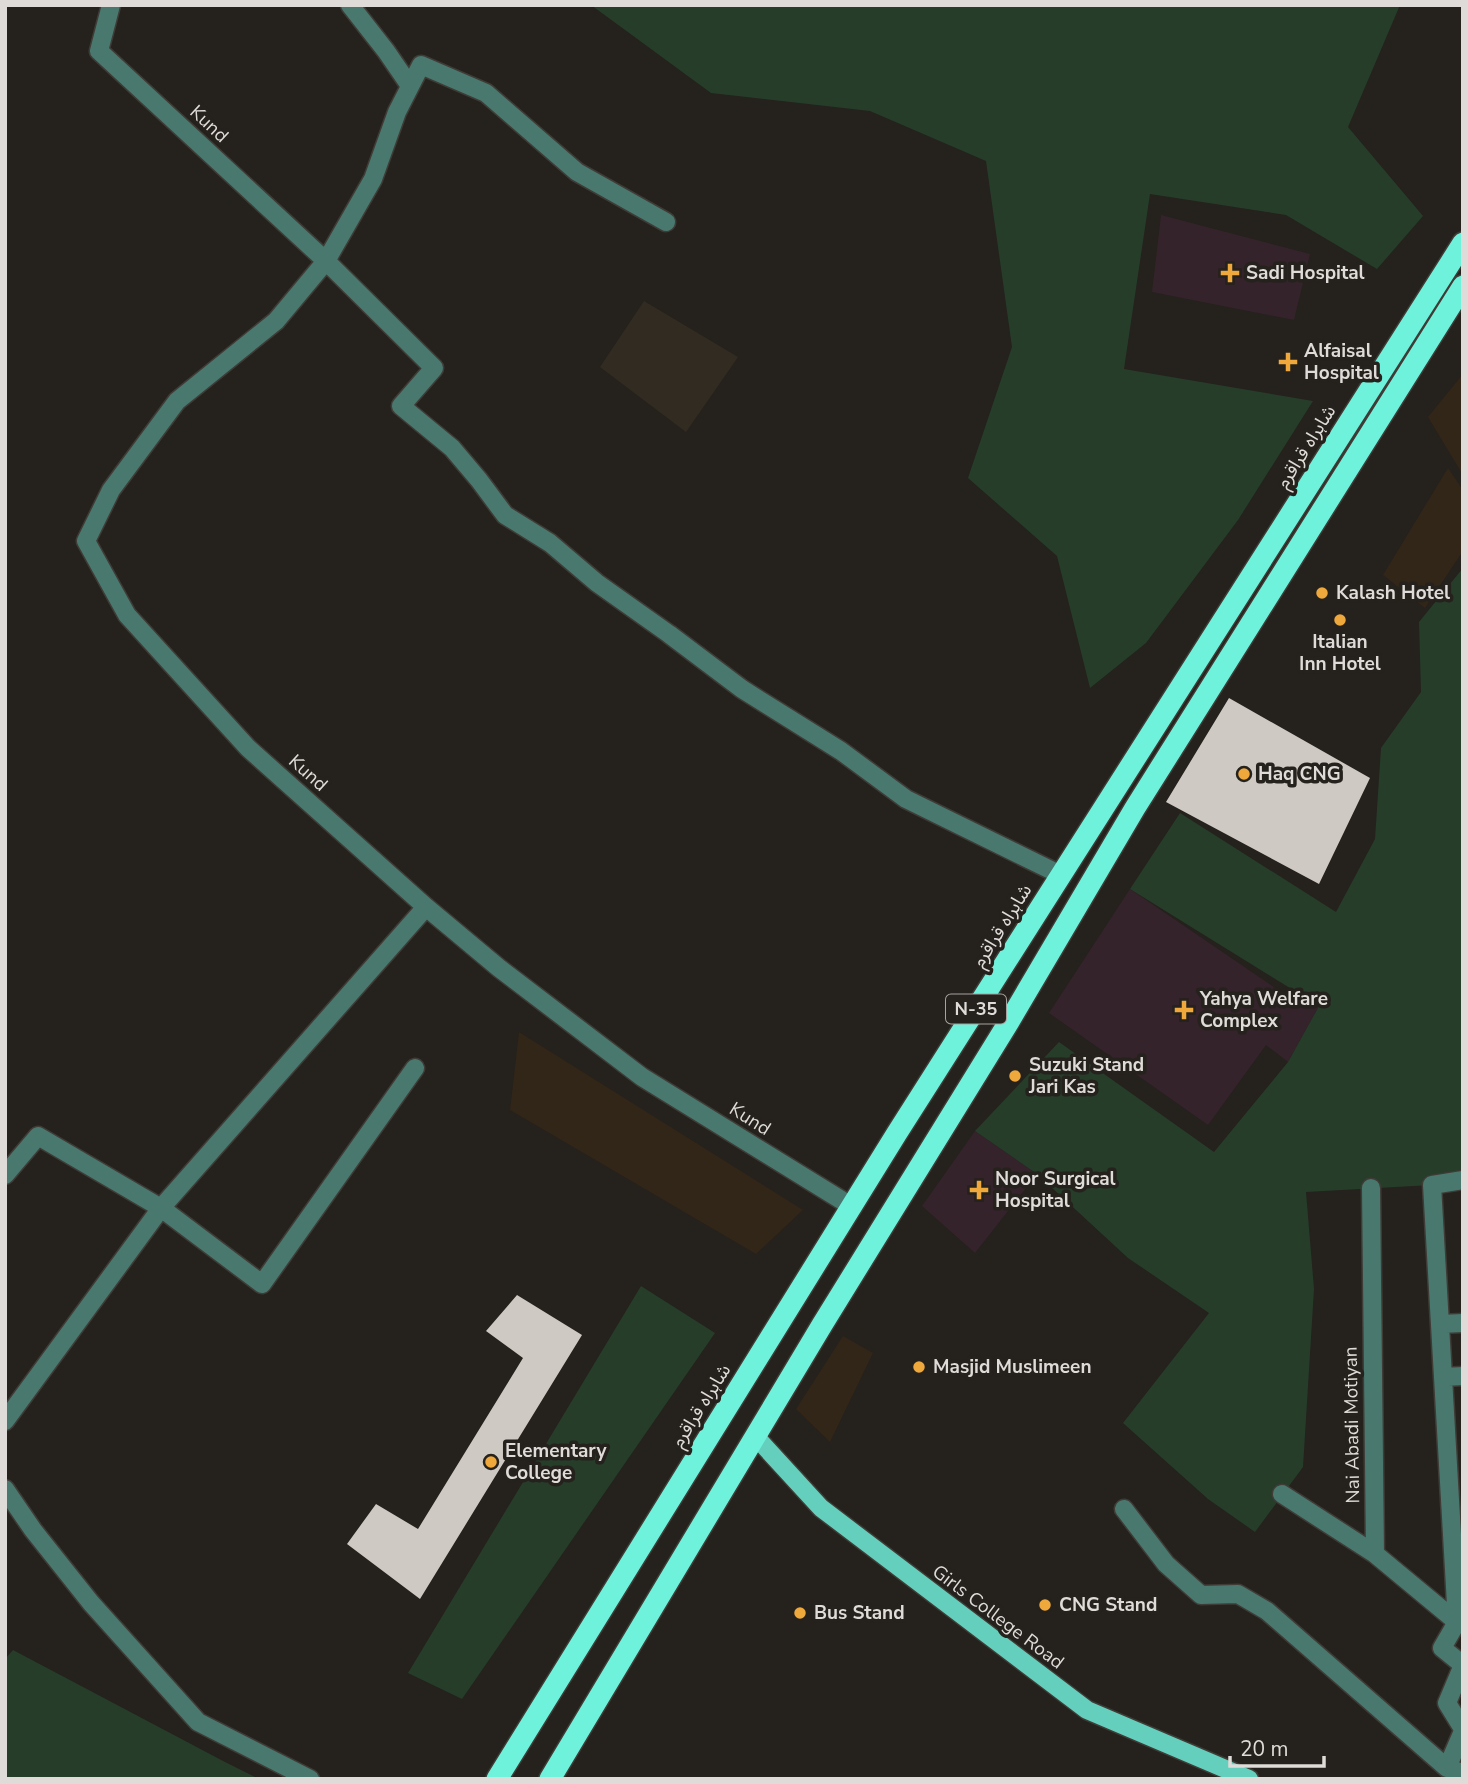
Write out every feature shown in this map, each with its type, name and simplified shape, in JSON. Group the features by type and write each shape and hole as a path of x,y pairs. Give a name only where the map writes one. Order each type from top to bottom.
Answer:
{"highway":[{"name":"شاہراہ قراقرم","path":"496,1779 851,1206 1463,243"},
{"name":"N-35","path":"550,1779 822,1325 1007,1025 1135,807 1463,286"}],"main road":[{"name":"Girls College Road","path":"756,1437 821,1508 1087,1710 1249,1779"}],"street":[{"name":"Kund","path":"111,5 99,51 326,261 434,368 401,406 452,448 505,516 550,542 597,583 743,689 841,751 906,799 1061,875"},
{"path":"350,5 410,86"},
{"name":"Kund","path":"666,222 577,172 486,93 421,65 397,112 373,179 326,261 276,321 177,401 111,490 86,541 127,615 248,748 426,907 499,968 642,1077 851,1206"},
{"path":"5,1421 161,1208 426,907"},
{"path":"5,1175 38,1136 161,1208 262,1284 415,1068"},
{"path":"1125,1509 1166,1564 1201,1595 1238,1594 1267,1611 1455,1771 1463,1730 1447,1703 1463,1665 1442,1648 1457,1622 1432,1185 1463,1180"},
{"name":"Nai Abadi Motiyan","path":"1371,1188 1375,1554"},
{"path":"1440,1324 1463,1323"},
{"path":"1443,1377 1463,1376"},
{"path":"5,1489 33,1530 92,1603 198,1722 310,1779"},
{"path":"1282,1494 1375,1554 1457,1622"}],"shaded area":[{"name":"Sadi Hospital","path":"1161,215 1310,254 1294,320 1152,292"},
{"path":"644,301 738,357 686,432 600,367"},
{"path":"1463,374 1463,475 1428,417"},
{"path":"1448,468 1463,490 1463,551 1425,608 1383,575"},
{"name":"Yahya Welfare Complex","path":"1130,889 1290,998 1319,1006 1288,1062 1266,1045 1208,1125 1049,1013"},
{"path":"519,1032 803,1210 756,1254 510,1110"},
{"name":"Noor Surgical Hospital","path":"975,1131 1037,1174 975,1253 922,1206"},
{"path":"843,1336 873,1353 830,1442 796,1409"}],"green space":[{"path":"591,5 1400,5 1348,127 1423,216 1377,269 1286,215 1150,194 1124,369 1313,401 1238,520 1146,643 1090,688 1057,556 968,478 1012,347 986,161 870,111 711,93"},
{"path":"1463,568 1463,1180 1432,1185 1306,1192 1314,1289 1303,1467 1255,1532 1208,1499 1123,1423 1209,1313 1128,1258 1037,1174 975,1131 1059,1042 1214,1152 1288,1062 1319,1006 1130,889 1180,813 1336,912 1375,839 1381,748 1421,692 1419,622"},
{"path":"641,1286 715,1333 462,1699 408,1673"},
{"path":"13,1650 259,1779 5,1779 5,1659"}],"building":[{"path":"1229,698 1370,778 1319,884 1166,802"},
{"path":"517,1295 582,1335 420,1599 347,1544 376,1504 418,1529 523,1358 486,1331"}],"place":[{"name":"Sadi Hospital","path":"1230,273"},
{"name":"Alfaisal Hospital","path":"1288,362"},
{"name":"Kalash Hotel","path":"1322,593"},
{"name":"Italian Inn Hotel","path":"1340,620"},
{"name":"Haq CNG","path":"1244,774"},
{"name":"Yahya Welfare Complex","path":"1184,1010"},
{"name":"Suzuki Stand Jari Kas","path":"1015,1076"},
{"name":"Noor Surgical Hospital","path":"979,1190"},
{"name":"Masjid Muslimeen","path":"919,1367"},
{"name":"Elementary College","path":"491,1462"},
{"name":"CNG Stand","path":"1045,1605"},
{"name":"Bus Stand","path":"800,1613"}]}
